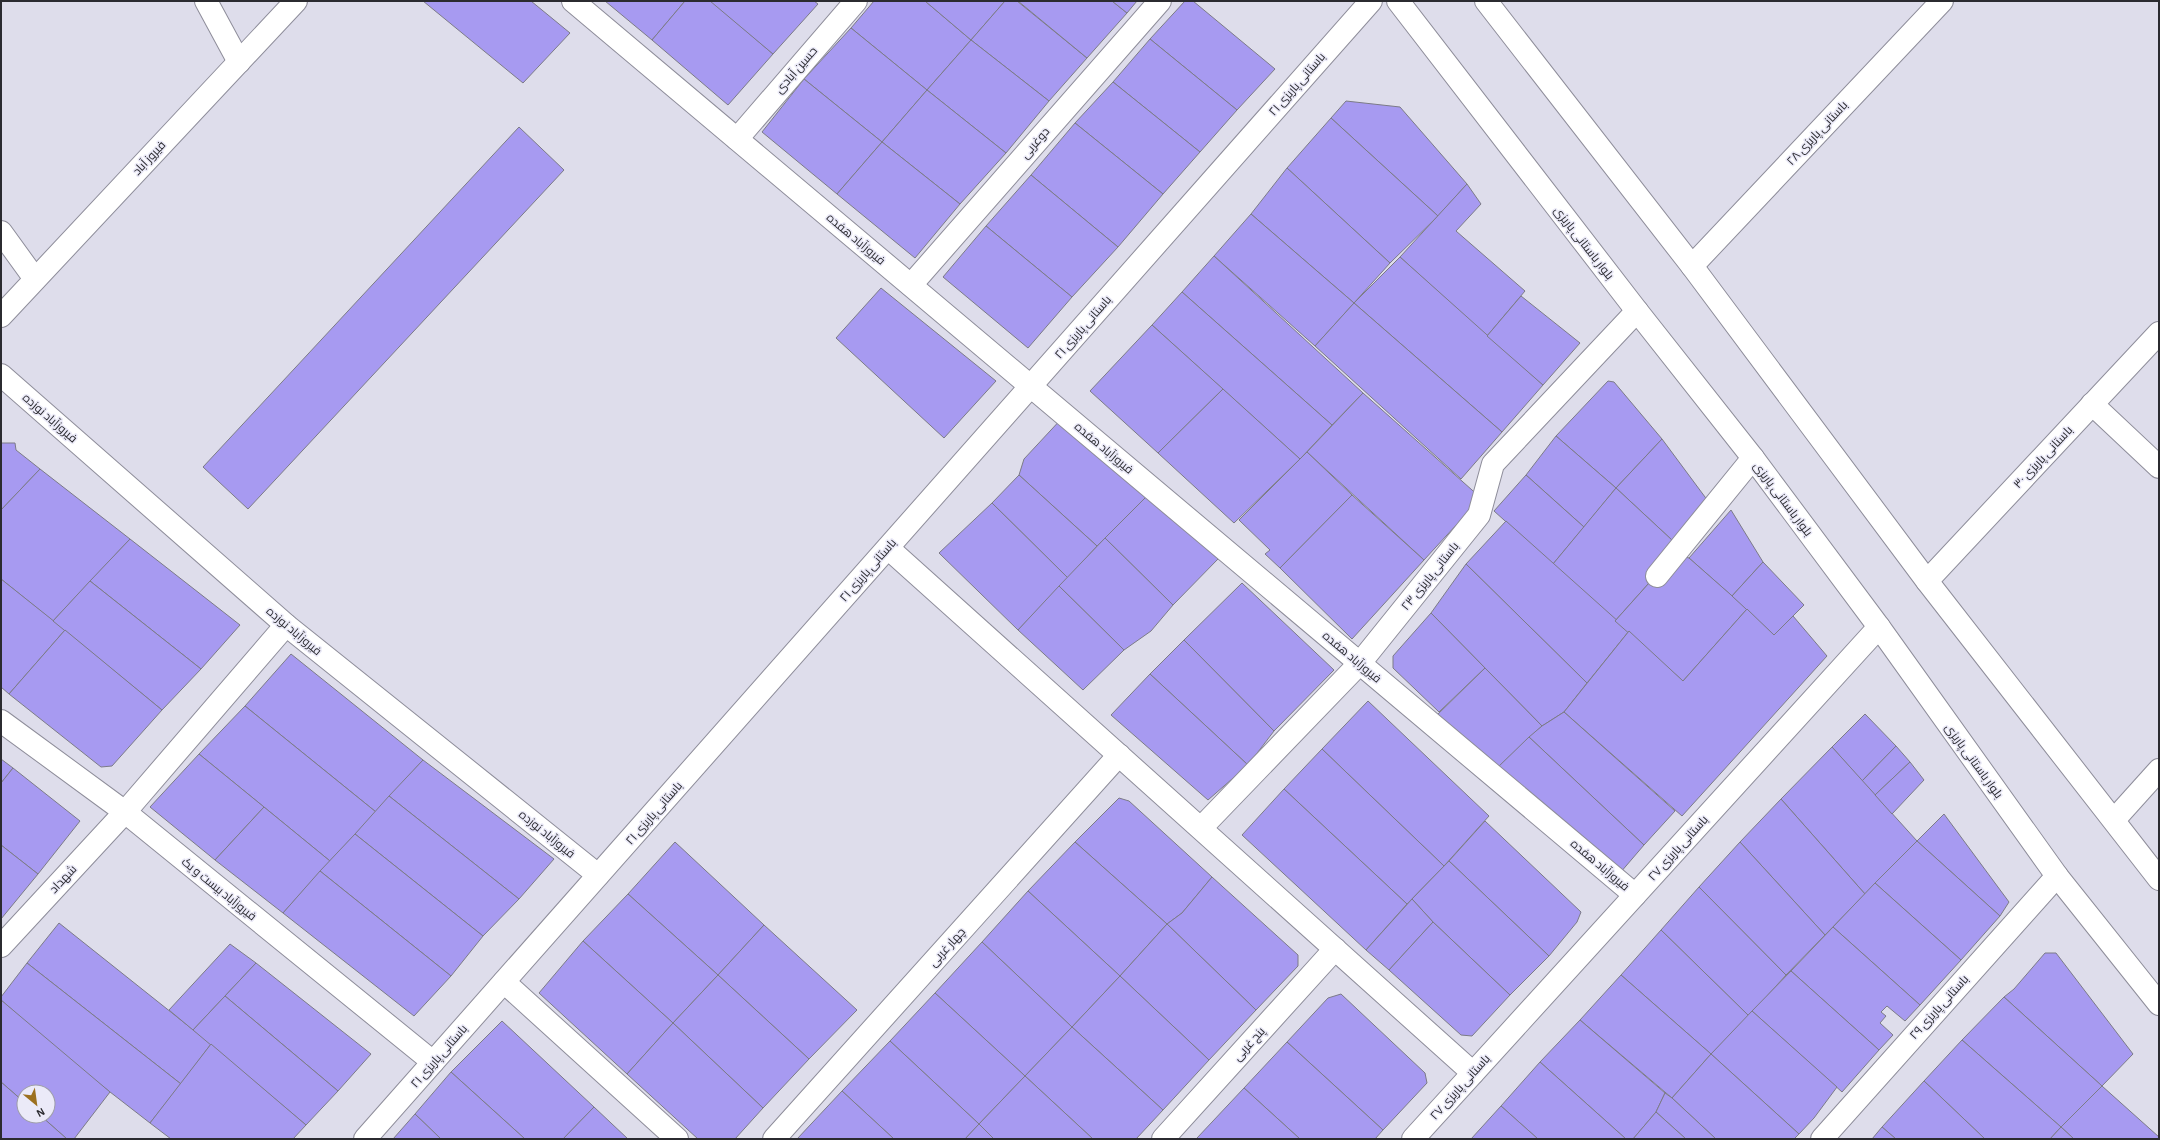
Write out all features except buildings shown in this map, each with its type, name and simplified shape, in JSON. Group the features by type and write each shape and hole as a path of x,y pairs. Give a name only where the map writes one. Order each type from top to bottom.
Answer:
{"street":[{"path":"206,1 239,62"},
{"name":"فیروز آباد","path":"1,316 296,1"},
{"name":"فیروزآباد هفده","path":"573,1 1635,895"},
{"name":"حسین آبادی","path":"737,139 856,1"},
{"name":"دوغربی","path":"911,285 1160,1"},
{"name":"باستانی پاریزی ۲۱","path":"365,1139 1371,1"},
{"name":"بلوار باستانی پاریزی","path":"1398,1 1637,311 1753,458 1879,627 2057,876 2159,1004"},
{"path":"1486,1 1692,266 1927,581 2159,879"},
{"name":"باستانی پاریزی ۲۸","path":"1692,266 1942,1"},
{"path":"1,232 35,279"},
{"name":"باستانی پاریزی ۲۳","path":"1200,828 1360,663 1478,515 1493,464 1637,311"},
{"name":"باستانی پاریزی ۳۰","path":"1927,581 2159,333"},
{"name":"فیروزآباد نوزده","path":"1,375 286,625 598,875"},
{"path":"2092,404 2159,467"},
{"path":"1658,576 1753,458"},
{"path":"888,548 1473,1073"},
{"name":"شهداد","path":"1,946 124,812 286,625"},
{"name":"باستانی پاریزی ۲۷","path":"1413,1139 1879,627"},
{"name":"فیروزآباد بیست و یک","path":"1,721 124,812 433,1062"},
{"name":"چهار غربی","path":"774,1139 1119,755"},
{"path":"2114,820 2159,770"},
{"name":"باستانی پاریزی ۲۹","path":"1822,1139 2057,876"},
{"name":"پنج غربی","path":"1163,1139 1335,949"},
{"path":"504,982 677,1139"}]}
